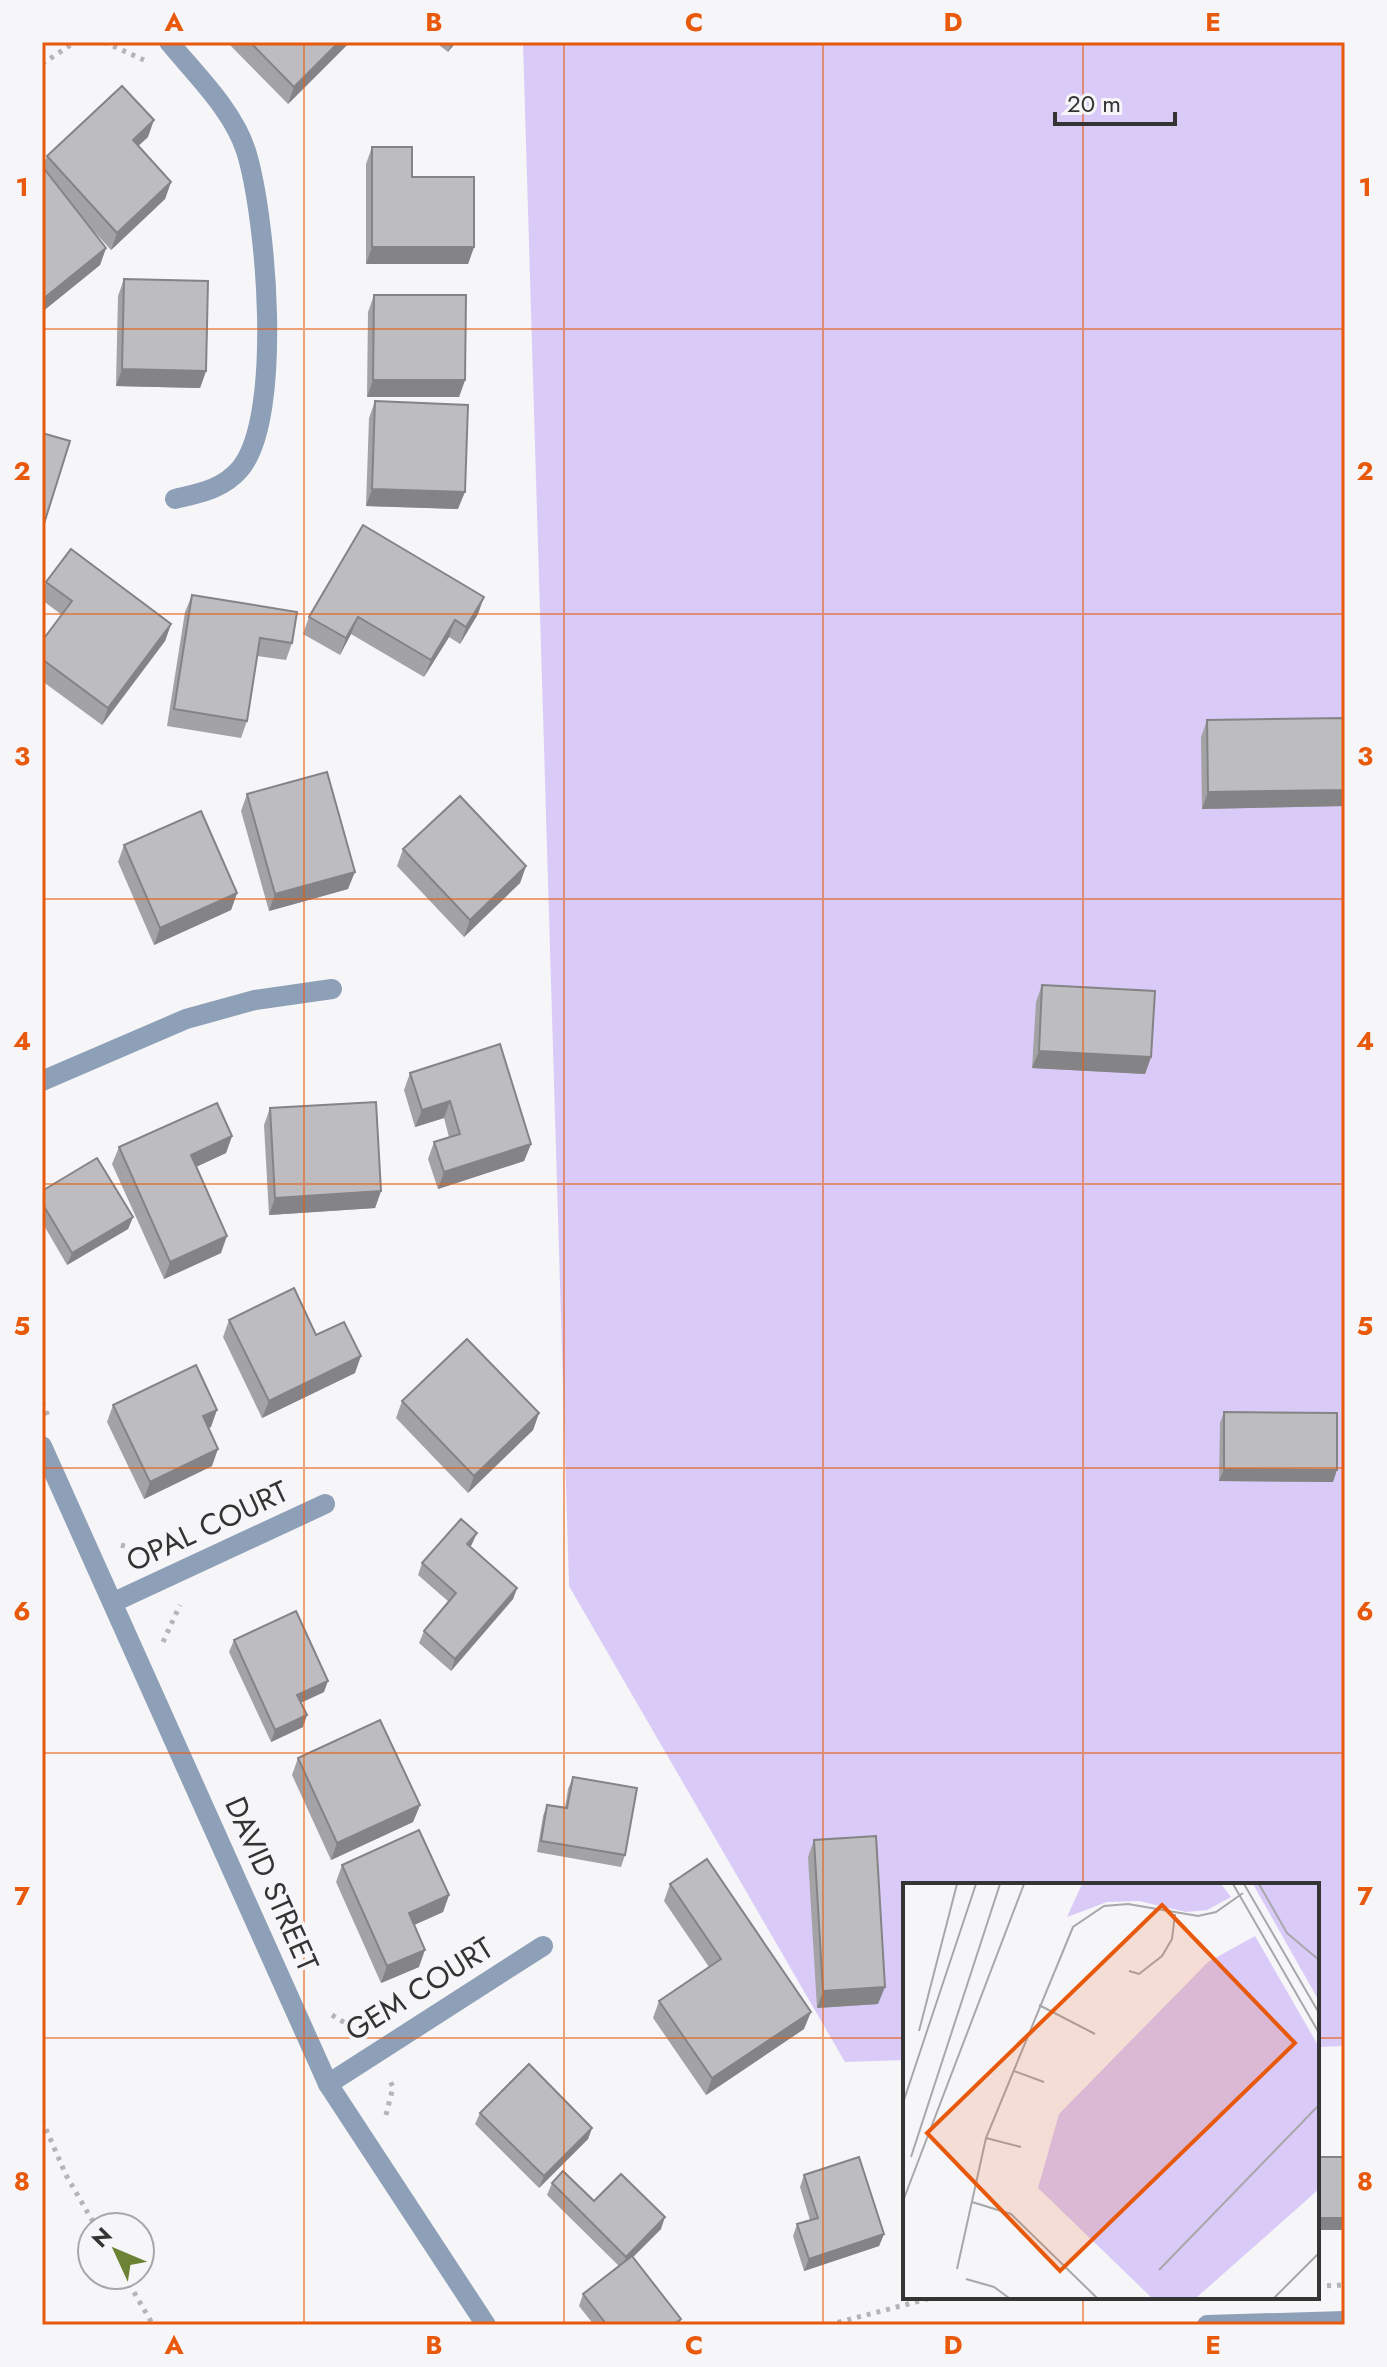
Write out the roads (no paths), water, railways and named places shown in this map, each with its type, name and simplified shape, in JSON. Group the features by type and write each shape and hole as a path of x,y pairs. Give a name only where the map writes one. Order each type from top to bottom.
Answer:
{"street":[{"path":"162,47 229,116 246,150 264,254 268,383 243,466 228,481 208,492 175,499"},
{"path":"42,1081 186,1019 255,1000 332,989"},
{"name":"DAVID STREET","path":"42,1446 328,2084 486,2325"},
{"name":"OPAL COURT","path":"114,1602 325,1504"},
{"name":"GEM COURT","path":"328,2084 543,1946"},
{"path":"1207,2325 1345,2321"}]}
